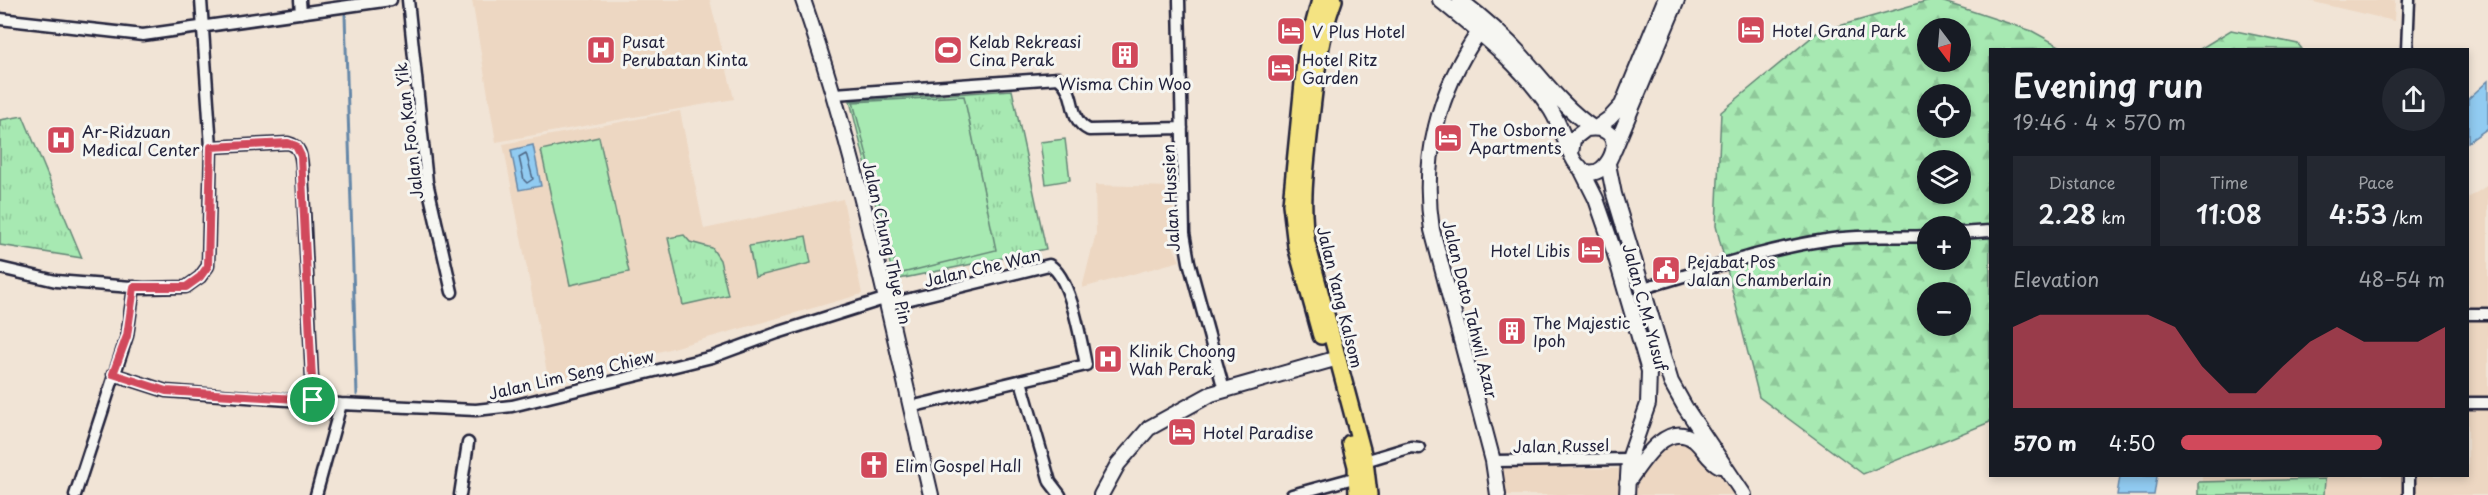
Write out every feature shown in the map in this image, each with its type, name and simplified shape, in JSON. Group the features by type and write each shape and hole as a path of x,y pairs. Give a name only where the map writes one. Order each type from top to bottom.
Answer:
{"main road":[{"name":"Jalan Chung Thye Pin","path":"803,0 835,94 931,495"},
{"name":"Jalan Yang Kalsom","path":"1301,162 1306,53 1320,0"},
{"name":"Jalan Yang Kalsom","path":"1334,0 1318,56 1301,162 1291,204 1293,231 1333,360 1353,453 1363,471 1369,495"},
{"path":"1440,0 1512,63 1545,102 1558,123 1571,154 1585,170 1598,170 1608,164 1665,0"},
{"path":"1460,0 1504,38 1568,109 1611,138 1614,150"},
{"path":"1571,154 1573,139 1578,133 1595,128 1610,118 1622,105 1677,0"},
{"name":"Jalan Dato Tahwil Azar","path":"1479,32 1443,99 1431,148 1428,192 1432,230 1493,461 1498,495"},
{"name":"Jalan C.M. Yusuf","path":"1608,164 1614,194 1671,382 1699,428 1721,458 1725,469"},
{"name":"Jalan C.M. Yusuf","path":"1580,167 1596,199 1614,251 1649,371 1648,404 1629,459 1627,489"},
{"path":"1101,495 1118,464 1149,428 1199,400 1224,390 1333,360"},
{"path":"1627,489 1656,445 1675,435 1685,435 1693,440 1713,462 1725,469 1743,495"},
{"name":"Jalan Yang Kalsom","path":"1357,495 1363,471"}],"street":[{"path":"0,268 57,281 134,287 186,287 200,277 208,266 211,147 201,0"},
{"path":"300,0 301,13"},
{"path":"0,19 143,35 391,0"},
{"name":"Jalan Foo Kan Yik","path":"408,0 427,182 452,292"},
{"name":"Jalan Hussien","path":"1179,0 1183,204 1187,253 1224,390"},
{"path":"2407,48 2409,0"},
{"path":"835,94 1058,78 1066,84 1071,94 1076,118 1081,126 1089,130 1182,128"},
{"path":"211,147 288,143 296,146 299,151 302,166 313,400"},
{"path":"1971,232 1989,231"},
{"path":"1643,288 1771,252 1826,240 1853,237 1917,236"},
{"name":"Jalan Che Wan","path":"885,302 1049,265 1059,274 1068,295 1086,365 1022,381"},
{"path":"75,495 127,336 134,287"},
{"name":"Jalan Lim Seng Chiew","path":"113,374 166,391 313,400 341,404 476,410 512,406 712,357 777,333 885,302"},
{"path":"2469,314 2488,314"},
{"path":"910,408 1022,381 1050,482 1060,495"},
{"path":"2469,403 2488,403"},
{"path":"316,495 341,404"},
{"path":"460,495 468,443"},
{"path":"1292,495 1363,471 1411,447 1419,448"},
{"name":"Jalan Russel","path":"1493,461 1629,459"},
{"path":"2409,477 2409,495"}],"shaded area":[{"name":"Pusat Perubatan Kinta","path":"472,0 710,0 734,99 496,142"},
{"path":"2305,0 2395,0 2394,21"},
{"path":"680,111 704,229 843,199 862,294 549,383 503,144"},
{"path":"1095,185 1173,187 1173,246 1180,261 1082,288 1096,233"},
{"path":"2488,185 2488,495 2202,495 2202,477 2469,477 2469,197"},
{"path":"1668,437 1704,441 1741,495 1498,495 1497,467 1629,469"}],"green space":[{"path":"1930,0 1938,0 2032,31 2063,48 1989,48 1989,422 1863,474 1759,397 1716,226 1721,112 1818,32"},
{"path":"2231,30 2298,44 2301,48 2202,48"},
{"path":"1012,90 1046,249 894,280 850,101"},
{"path":"964,96 996,250 898,274 853,102"},
{"path":"23,116 82,258 0,245 0,120"},
{"path":"599,137 629,272 570,285 541,150"},
{"path":"1065,139 1070,180 1046,184 1040,142"},
{"path":"684,235 690,242 712,248 720,260 728,295 683,305 668,238"},
{"path":"806,236 811,263 755,277 749,246"},
{"path":"2325,479 2324,495 2198,495 2198,482"}],"water":[{"path":"2488,81 2488,128 2469,141 2469,98"},
{"path":"533,145 541,186 519,190 511,150"},
{"path":"2120,477 2157,477 2154,495 2117,495"}],"waterway":[{"path":"345,15 357,395"}],"place":[{"name":"Hotel Grand Park","path":"1751,30"},
{"name":"V Plus Hotel","path":"1291,31"},
{"name":"Pusat Perubatan Kinta","path":"601,50"},
{"name":"Kelab Rekreasi Cina Perak","path":"948,50"},
{"name":"Wisma Chin Woo","path":"1125,55"},
{"name":"Hotel Ritz Garden","path":"1281,68"},
{"name":"The Osborne Apartments","path":"1448,138"},
{"name":"Ar-Ridzuan Medical Center","path":"61,140"},
{"name":"Hotel Libis","path":"1591,250"},
{"name":"Pejabat Pos Jalan Chamberlain","path":"1666,270"},
{"name":"The Majestic Ipoh","path":"1512,331"},
{"name":"Klinik Choong Wah Perak","path":"1108,359"},
{"name":"Hotel Paradise","path":"1182,432"},
{"name":"Elim Gospel Hall","path":"874,465"}],"route":[{"path":"288,143 296,146 299,151 302,166 313,400 166,391 113,374 127,336 134,287 186,287 200,277 208,266 211,147 288,143"}]}
